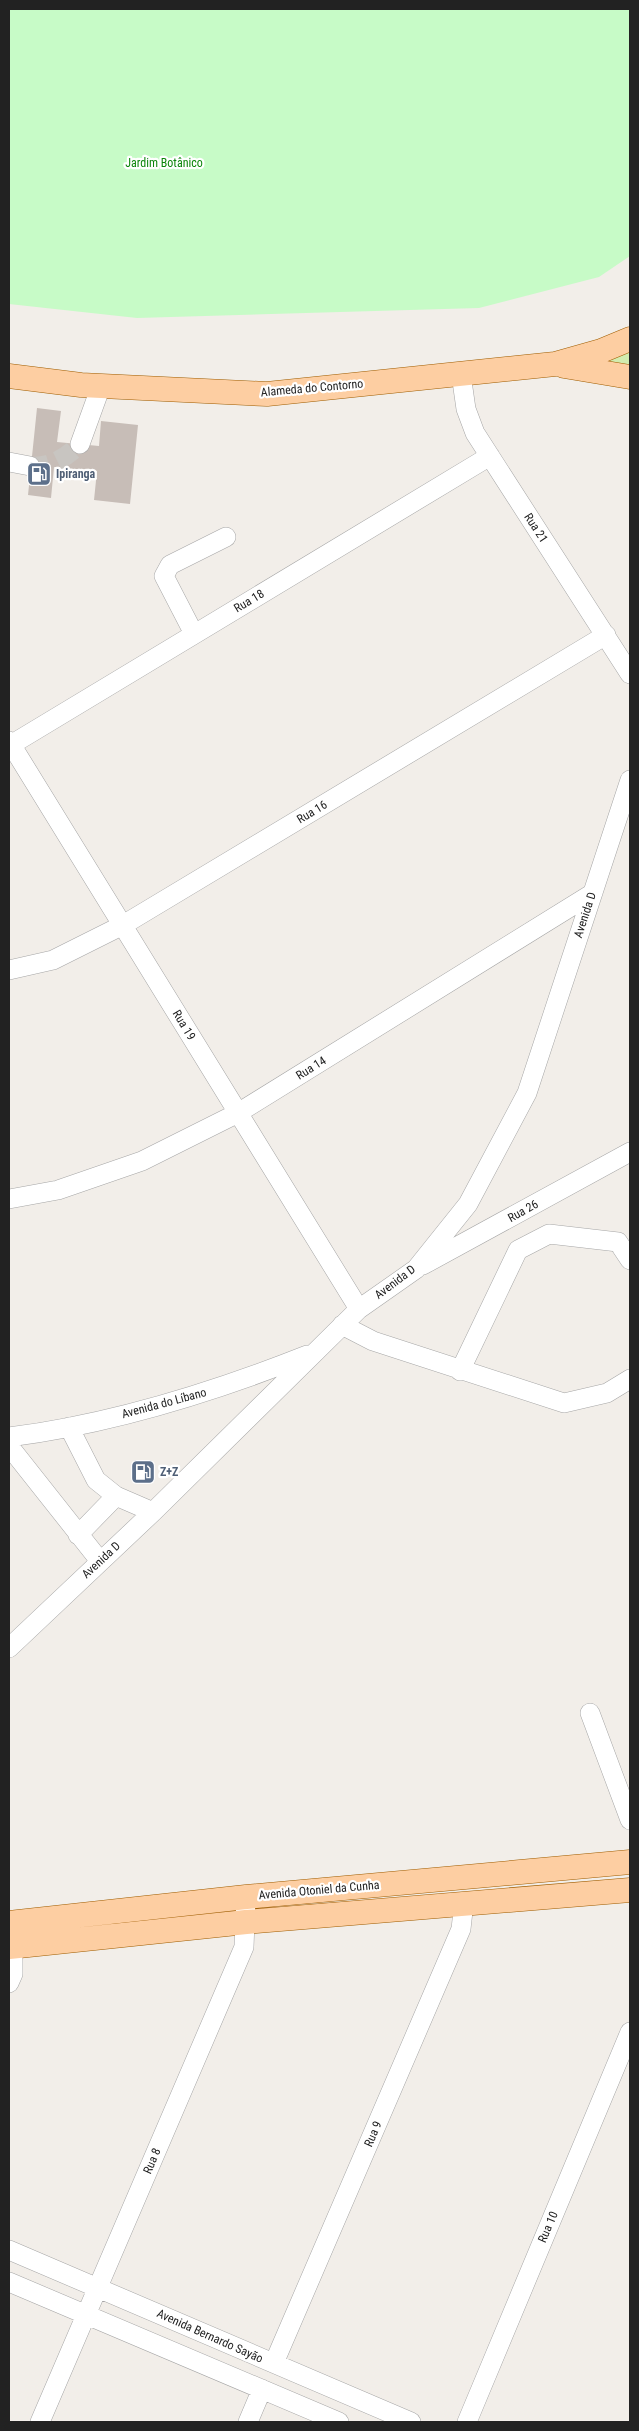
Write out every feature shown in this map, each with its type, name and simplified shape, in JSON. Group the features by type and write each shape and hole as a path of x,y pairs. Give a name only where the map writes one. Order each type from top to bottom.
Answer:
{"main road":[{"name":"Alameda do Contorno","path":"9,376 101,386 267,394 555,364 630,339"},
{"name":"Alameda do Contorno","path":"555,364 630,377"},
{"name":"Avenida Otoniel da Cunha","path":"9,1923 246,1897 630,1862"},
{"name":"Avenida Otoniel da Cunha","path":"11,1947 246,1922 464,1902 630,1890"}],"street":[{"name":"Rua 21","path":"461,374 466,409 475,434 630,674"},
{"path":"80,444 101,386"},
{"name":"Rua 18","path":"10,744 490,456"},
{"path":"9,462 30,466"},
{"path":"194,634 164,576 170,565 226,537"},
{"name":"Rua 16","path":"9,970 53,960 123,925 606,636"},
{"name":"Rua 19","path":"10,744 359,1309"},
{"name":"Avenida D","path":"9,1648 153,1512 359,1309 416,1269 468,1204 527,1093 630,780"},
{"name":"Rua 14","path":"9,1199 58,1190 142,1161 238,1113 593,893"},
{"name":"Rua 26","path":"416,1269 630,1152"},
{"path":"460,1371 518,1250 548,1234 618,1242 630,1260"},
{"path":"342,1326 373,1341 460,1371 564,1403 607,1393 630,1379"},
{"name":"Avenida do Líbano","path":"9,1437 69,1427 163,1404 245,1380 315,1352"},
{"path":"69,1427 96,1480 116,1496 153,1512"},
{"path":"9,1446 100,1561"},
{"path":"78,1535 116,1496"},
{"path":"590,1713 630,1820"},
{"name":"Rua 8","path":"40,2422 244,1947 246,1897"},
{"name":"Rua 9","path":"274,2363 461,1929 464,1902"},
{"path":"9,1983 13,1974 11,1947"},
{"name":"Rua 10","path":"467,2422 630,2032"},
{"name":"Avenida Bernardo Sayão","path":"9,2250 411,2422"},
{"path":"9,2282 340,2422"},
{"path":"248,2422 262,2389"}],"green space":[{"name":"Jardim Botânico","path":"9,9 630,9 630,256 599,277 479,308 137,318 9,304"},
{"path":"630,349 630,368 598,361"}],"building":[{"path":"37,408 61,411 57,442 99,446 101,421 138,425 130,504 94,500 97,471 54,467 51,498 28,495"}],"tunnel":[{"path":"30,466 58,461 80,444"}],"place":[{"name":"Ipiranga","path":"39,474"},
{"name":"Z+Z","path":"143,1472"}]}
